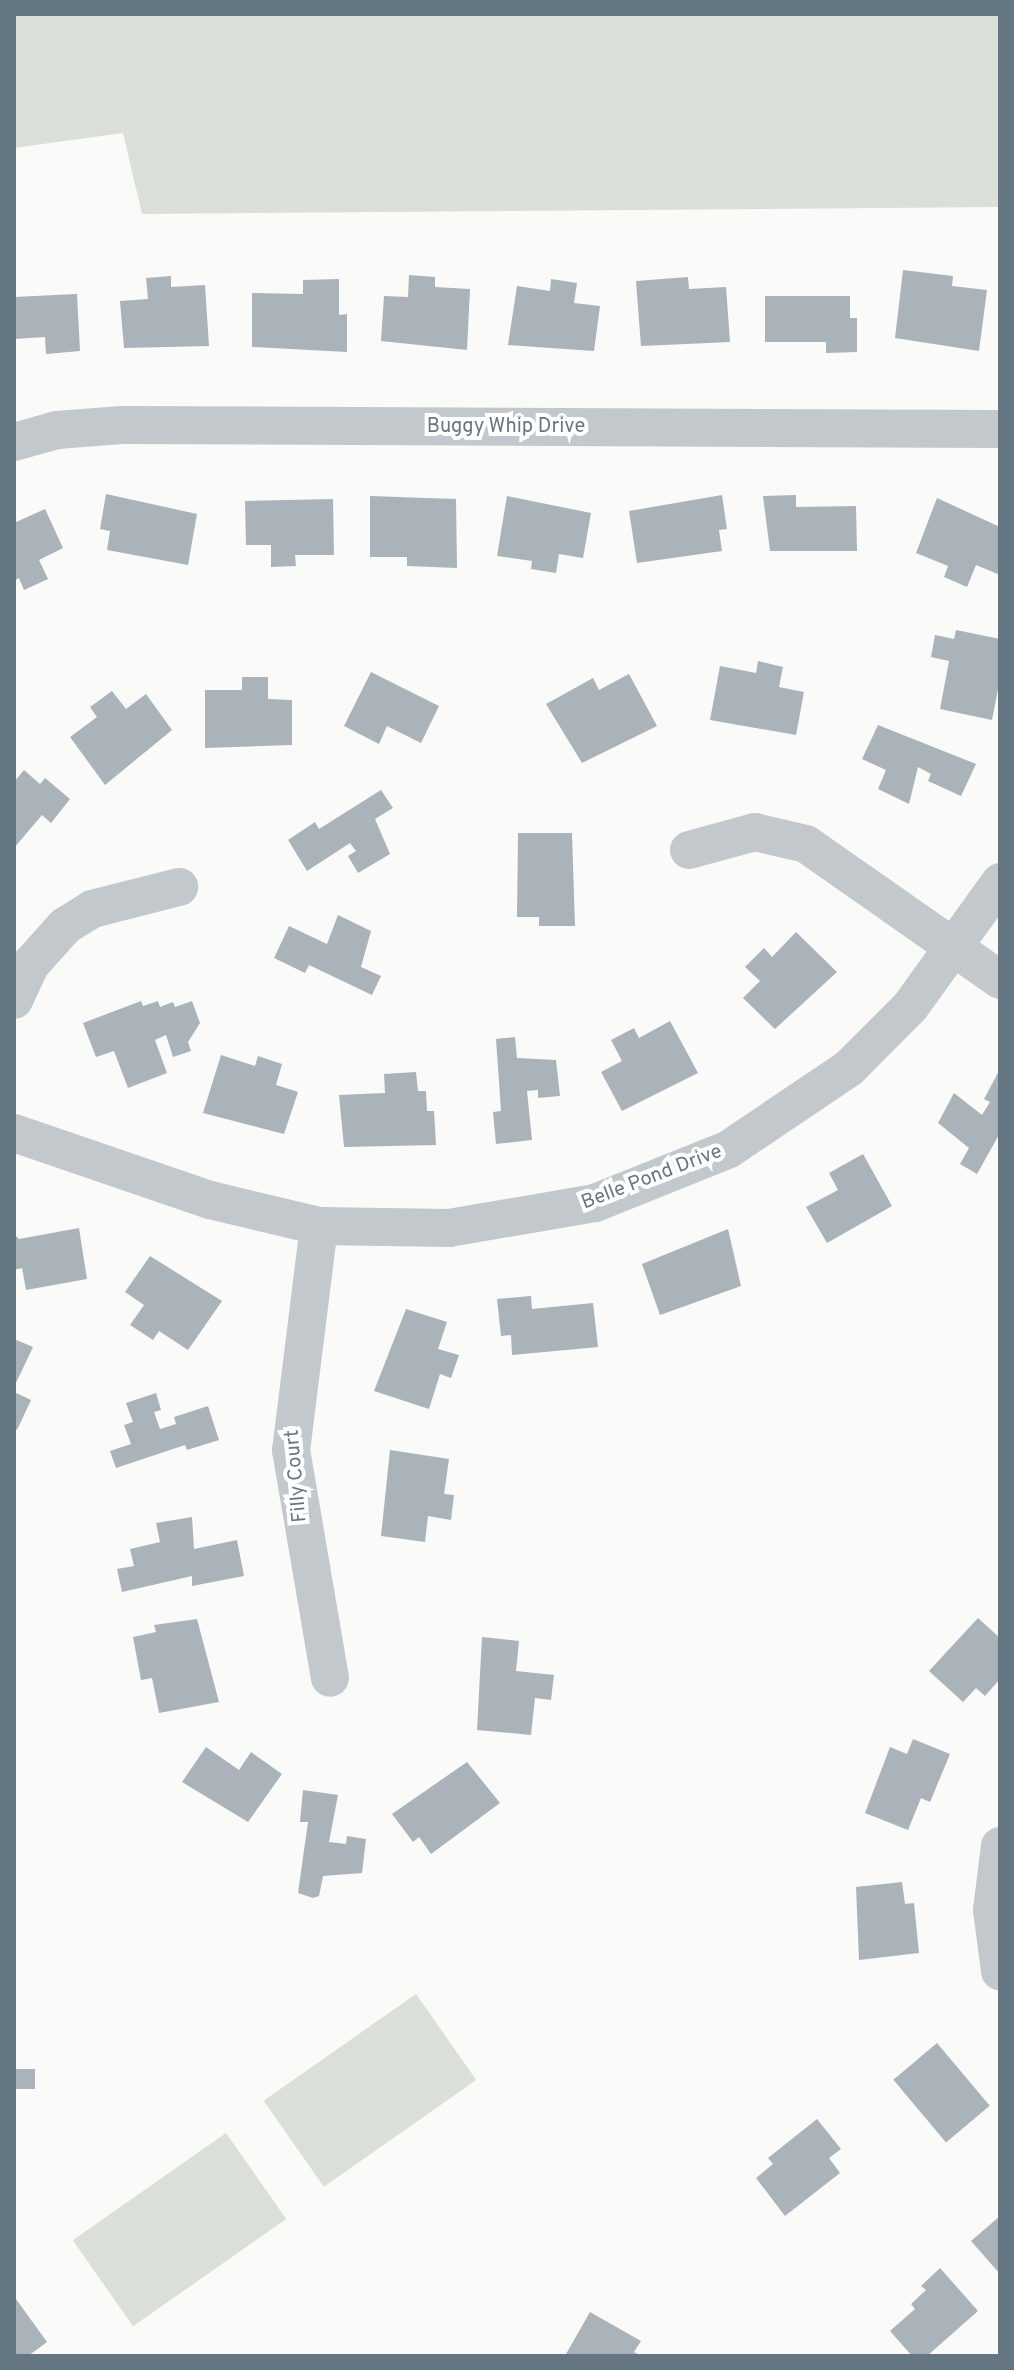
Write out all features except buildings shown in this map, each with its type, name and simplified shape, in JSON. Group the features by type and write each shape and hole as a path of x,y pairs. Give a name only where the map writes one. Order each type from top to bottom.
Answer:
{"street":[{"name":"Buggy Whip Drive","path":"14,442 57,430 122,425 1000,429"},
{"path":"689,850 755,832 806,844 1000,980"},
{"name":"Belle Pond Drive","path":"14,1133 210,1200 319,1226 396,1230 497,1223 595,1203 684,1171 773,1123 849,1068 894,1025 957,948 1000,882"},
{"path":"14,1000 31,964 65,926 92,909 179,887"},
{"name":"Filly Court","path":"319,1226 291,1450 330,1678"},
{"path":"1000,1846 992,1910 1000,1971"}],"shaded area":[{"path":"14,14 1000,14 1000,207 142,214 123,133 14,148"},
{"path":"416,1994 476,2080 324,2187 264,2101"},
{"path":"226,2133 286,2219 133,2326 73,2240"}]}
